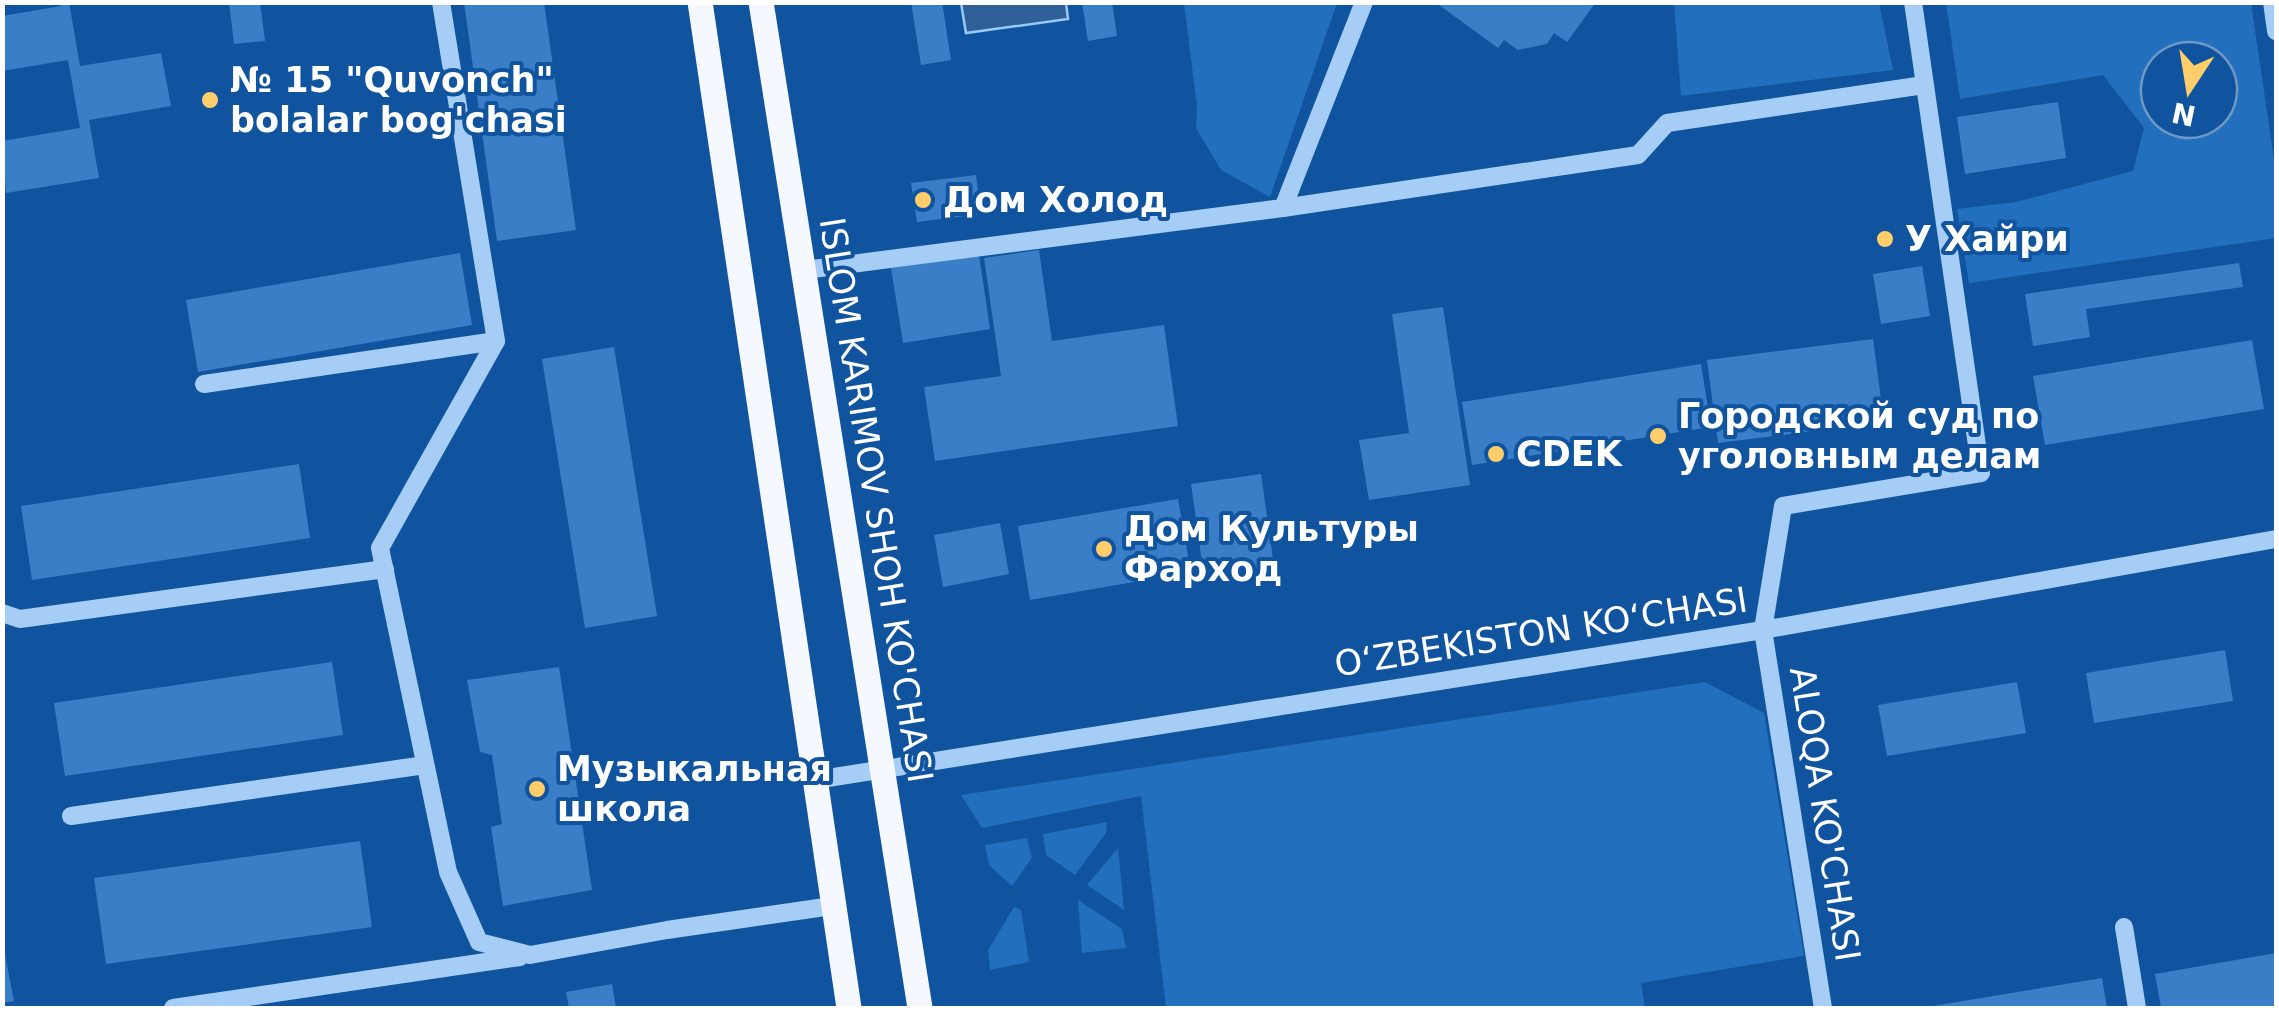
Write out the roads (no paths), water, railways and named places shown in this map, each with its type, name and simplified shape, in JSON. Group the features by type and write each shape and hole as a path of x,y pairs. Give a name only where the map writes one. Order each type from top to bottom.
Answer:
{"main road":[{"path":"700,2 849,1008"},
{"name":"ISLOM KARIMOV SHOH KO'CHASI","path":"762,2 920,1008"}],"street":[{"path":"441,2 496,341 380,548 448,872 478,942 530,955"},
{"path":"1283,208 1364,2"},
{"path":"804,270 1283,208 1638,155 1667,123 1924,85 1913,2"},
{"path":"2272,2 2276,32"},
{"name":"ALOQA KO'CHASI","path":"1823,1008 1763,630 1783,506 1981,473 1924,85"},
{"path":"204,384 496,341"},
{"name":"O‘ZBEKISTON KO‘CHASI","path":"815,780 1763,630 2276,539"},
{"path":"2,613 20,619 385,570"},
{"path":"71,816 425,765"},
{"path":"172,1008 832,906"},
{"path":"2124,927 2137,1008"}],"place":[{"name":"№ 15 \"Quvonch\" bolalar bog'chasi","path":"210,100"},
{"name":"Дом Холод","path":"923,200"},
{"name":"У Хайри","path":"1885,239"},
{"name":"Городской суд по уголовным делам","path":"1658,436"},
{"name":"CDEK","path":"1496,454"},
{"name":"Дом Культуры Фарход","path":"1104,549"},
{"name":"Музыкальная школа","path":"537,789"}]}
